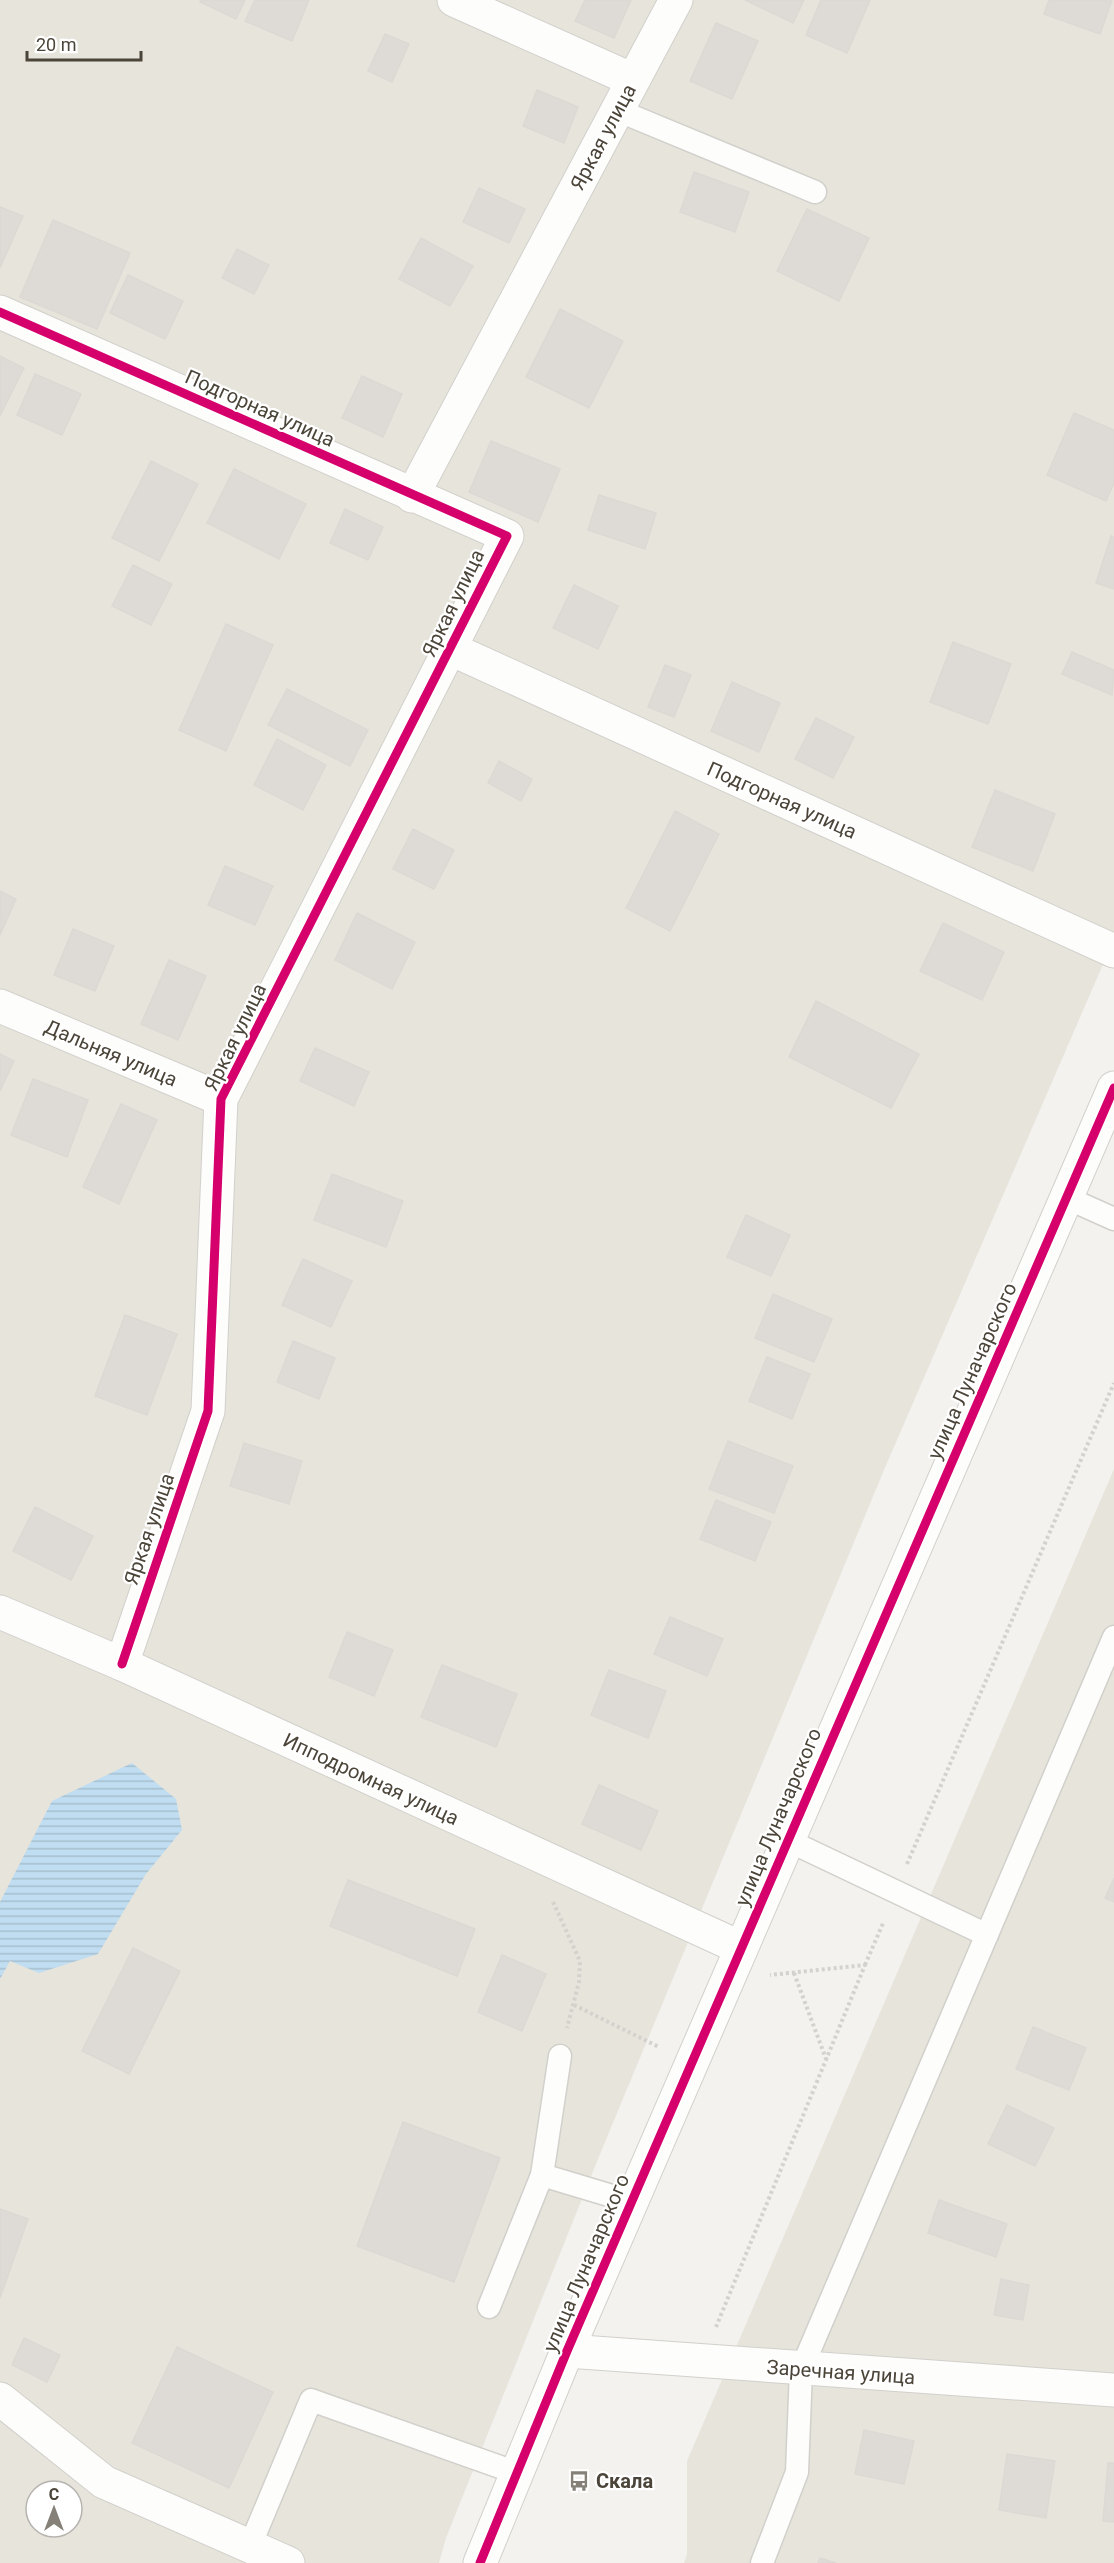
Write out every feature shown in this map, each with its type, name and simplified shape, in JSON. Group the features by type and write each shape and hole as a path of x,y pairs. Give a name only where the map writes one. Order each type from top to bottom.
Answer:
{"street":[{"path":"454,0 633,80"},
{"name":"Яркая улица","path":"412,496 676,0"},
{"name":"Подгорная улица","path":"0,312 412,496 507,536"},
{"name":"Яркая улица","path":"122,1664 208,1411 221,1099 507,536"},
{"name":"Подгорная улица","path":"451,649 1114,951"},
{"name":"Дальняя улица","path":"0,1006 221,1099"},
{"name":"улица Луначарского","path":"480,2563 567,2351 1114,1088"},
{"name":"Ипподромная улица","path":"0,1612 122,1664 741,1948"},
{"name":"Заречная улица","path":"567,2351 801,2370 1114,2390"},
{"path":"0,2398 104,2482 288,2563"}],"lane":[{"path":"618,110 815,192"},
{"path":"1067,1198 1114,1219"},
{"path":"762,2563 797,2472 801,2370 1114,1637"},
{"path":"787,1840 987,1935"},
{"path":"489,2307 542,2175 560,2056"},
{"path":"542,2175 632,2202"},
{"path":"250,2546 311,2400 518,2473"}],"path":[{"path":"701,2362 865,1965 1114,1383"},
{"path":"550,1861 548,1891 580,1961 579,1982 560,2056"},
{"path":"764,1976 865,1965"},
{"path":"794,1973 826,2060"},
{"path":"574,2005 691,2063"}],"shaded area":[{"path":"0,0 1114,0 1114,939 884,1470 598,2159 446,2538 439,2563 0,2563"},
{"path":"1114,1469 1114,2563 684,2563 687,2554 687,2461"}],"water":[{"path":"132,1763 176,1799 182,1830 146,1874 98,1954 39,1973 10,1961 0,1979 0,1902 52,1801"}],"building":[{"path":"201,0 245,0 236,19 200,2"},
{"path":"255,0 309,0 292,41 245,21"},
{"path":"585,0 631,0 614,38 575,21"},
{"path":"745,0 804,0 793,23"},
{"path":"821,0 870,0 847,53 806,35"},
{"path":"1049,0 1112,0 1100,34 1044,14"},
{"path":"716,23 758,41 732,99 690,81"},
{"path":"385,34 409,44 392,82 368,71"},
{"path":"537,90 578,107 564,143 523,126"},
{"path":"694,172 749,192 735,232 680,212"},
{"path":"479,188 525,209 509,243 463,222"},
{"path":"0,207 23,216 0,268"},
{"path":"807,209 869,238 839,301 777,271"},
{"path":"53,220 130,253 97,329 20,297"},
{"path":"421,238 473,266 450,306 399,279"},
{"path":"237,249 269,265 254,294 222,278"},
{"path":"128,275 183,301 165,339 110,313"},
{"path":"560,309 623,341 589,408 526,377"},
{"path":"0,356 24,368 0,416"},
{"path":"35,374 81,394 62,435 17,415"},
{"path":"362,376 402,394 383,437 342,418"},
{"path":"1074,413 1114,430 1114,483 1106,501 1047,475"},
{"path":"491,441 560,469 538,522 469,492"},
{"path":"151,461 198,484 159,561 112,538"},
{"path":"234,469 306,504 279,559 207,523"},
{"path":"599,495 656,513 645,549 588,530"},
{"path":"345,509 383,527 368,560 330,543"},
{"path":"1111,536 1114,537 1114,589 1096,583"},
{"path":"133,565 172,584 151,625 112,606"},
{"path":"574,585 618,606 598,649 553,628"},
{"path":"226,624 273,645 226,751 179,730"},
{"path":"953,642 1011,664 988,724 930,702"},
{"path":"1072,652 1114,670 1112,695 1062,674"},
{"path":"665,665 691,675 674,717 648,707"},
{"path":"732,682 780,703 759,752 711,731"},
{"path":"287,689 368,730 350,766 268,725"},
{"path":"816,718 854,737 833,778 795,759"},
{"path":"277,739 326,765 303,810 254,785"},
{"path":"499,761 532,779 521,801 488,783"},
{"path":"995,790 1055,814 1033,871 972,847"},
{"path":"675,811 719,834 670,931 626,908"},
{"path":"413,829 454,850 434,889 393,869"},
{"path":"225,866 273,886 255,925 208,905"},
{"path":"0,891 16,899 0,935"},
{"path":"357,913 415,942 392,989 335,960"},
{"path":"943,923 1004,952 982,1000 920,971"},
{"path":"73,929 114,946 95,991 54,975"},
{"path":"169,960 206,976 178,1040 141,1024"},
{"path":"816,1001 919,1054 891,1108 789,1057"},
{"path":"315,1048 369,1072 354,1106 300,1081"},
{"path":"0,1054 14,1061 0,1091"},
{"path":"33,1079 88,1100 67,1157 11,1135"},
{"path":"121,1104 157,1120 119,1204 83,1187"},
{"path":"332,1174 403,1201 386,1247 314,1220"},
{"path":"746,1215 790,1235 771,1276 727,1257"},
{"path":"303,1259 352,1281 331,1327 282,1305"},
{"path":"773,1294 832,1319 814,1362 755,1338"},
{"path":"125,1315 177,1334 147,1415 95,1396"},
{"path":"293,1341 335,1358 319,1399 277,1382"},
{"path":"767,1357 810,1374 792,1419 749,1401"},
{"path":"728,1441 793,1466 774,1513 709,1489"},
{"path":"244,1443 302,1461 289,1504 230,1486"},
{"path":"716,1500 771,1522 755,1561 700,1539"},
{"path":"35,1507 93,1536 71,1580 13,1551"},
{"path":"670,1617 723,1639 707,1676 654,1654"},
{"path":"347,1632 393,1650 374,1696 329,1677"},
{"path":"442,1665 517,1694 496,1747 421,1717"},
{"path":"609,1670 666,1691 648,1738 591,1715"},
{"path":"599,1785 658,1811 641,1850 582,1824"},
{"path":"1114,1878 1114,1902 1105,1898"},
{"path":"348,1880 475,1929 457,1976 330,1926"},
{"path":"133,1948 180,1971 129,2074 82,2051"},
{"path":"502,1955 546,1974 522,2031 478,2012"},
{"path":"1033,2027 1086,2048 1069,2090 1016,2069"},
{"path":"1007,2105 1054,2128 1035,2166 988,2144"},
{"path":"403,2122 500,2158 454,2282 357,2246"},
{"path":"939,2200 1007,2224 996,2257 928,2233"},
{"path":"0,2209 28,2219 0,2298"},
{"path":"1001,2279 1029,2285 1023,2320 994,2315"},
{"path":"24,2338 60,2355 47,2382 12,2365"},
{"path":"177,2347 273,2392 229,2488 132,2443"},
{"path":"864,2430 914,2441 904,2484 855,2474"},
{"path":"1007,2454 1055,2461 1046,2518 999,2510"},
{"path":"1108,2463 1114,2463 1114,2522 1103,2521"},
{"path":"820,2558 836,2563 818,2563"}],"cycle path":[{"path":"0,312 507,536 221,1099 208,1411 122,1664"},
{"path":"480,2563 567,2351 1114,1088"}],"place":[{"name":"Скала","path":"579,2481"}]}
